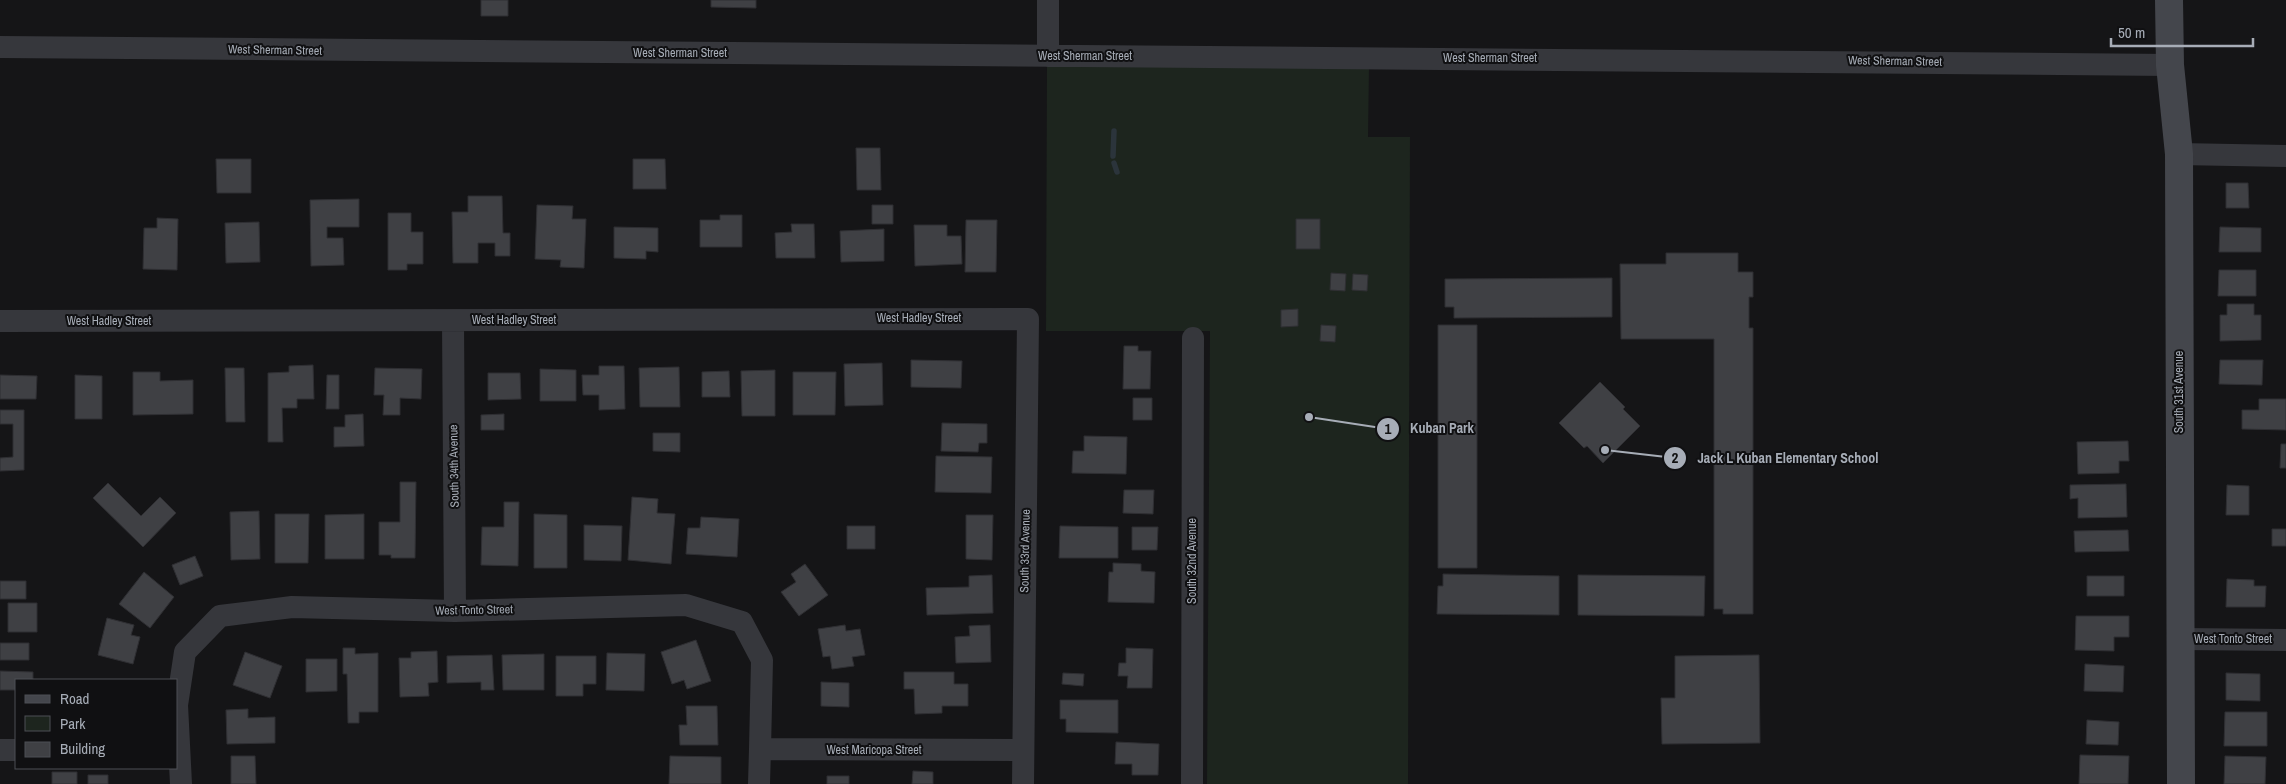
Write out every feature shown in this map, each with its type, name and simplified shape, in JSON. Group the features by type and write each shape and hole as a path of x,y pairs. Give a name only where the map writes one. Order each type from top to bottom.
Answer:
{"street":[{"path":"1048,0 1048,56"},
{"name":"South 31st Avenue","path":"2169,0 2170,64 2179,154 2181,784"},
{"name":"West Sherman Street","path":"0,47 2170,64"},
{"path":"2179,154 2286,156"},
{"name":"West Hadley Street","path":"0,321 748,318 1028,319"},
{"name":"South 33rd Avenue","path":"1023,784 1028,319"},
{"name":"South 34th Avenue","path":"453,320 456,611"},
{"name":"South 32nd Avenue","path":"1192,784 1193,338"},
{"name":"West Tonto Street","path":"178,699 186,652 220,616 292,607 456,611 686,606 742,622 762,660 760,749"},
{"name":"West Tonto Street","path":"2181,639 2286,640"},
{"path":"178,748 181,784"},
{"path":"760,749 760,784"},
{"name":"West Maricopa Street","path":"760,749 1023,750"},
{"path":"0,750 15,750"}],"green space":[{"path":"1047,65 1369,67 1368,137 1410,137 1408,784 1207,784 1210,331 1046,331"}],"building":[{"path":"481,0 508,0 508,16 481,16"},
{"path":"711,0 756,0 756,8 711,7"},
{"path":"856,148 880,148 881,190 857,190"},
{"path":"216,159 251,159 251,193 217,193"},
{"path":"633,159 665,159 666,189 633,189"},
{"path":"2226,183 2248,183 2249,208 2226,208"},
{"path":"468,196 502,196 503,233 510,233 510,256 495,256 495,243 478,243 478,263 453,263 452,212 468,212"},
{"path":"359,199 359,227 327,227 327,238 343,238 344,265 311,266 310,200"},
{"path":"537,205 573,206 572,219 586,219 584,268 560,267 561,260 535,259"},
{"path":"872,205 893,205 893,224 872,224"},
{"path":"388,213 411,213 411,232 423,232 423,264 407,264 407,270 388,270"},
{"path":"720,215 742,215 742,247 700,247 700,220 720,220"},
{"path":"157,218 178,219 177,270 143,269 144,228 157,228"},
{"path":"1296,219 1320,219 1320,249 1296,249"},
{"path":"966,220 997,220 996,272 965,272"},
{"path":"259,222 260,262 226,263 225,223"},
{"path":"791,224 814,224 815,258 776,258 775,233 792,232"},
{"path":"914,225 947,225 947,236 961,236 962,264 915,266"},
{"path":"614,227 658,228 658,252 646,251 646,259 614,258"},
{"path":"2220,227 2261,228 2261,252 2219,252"},
{"path":"884,229 884,261 841,262 840,231"},
{"path":"1666,253 1738,253 1738,272 1753,272 1753,297 1749,297 1749,328 1753,328 1753,614 1723,614 1723,609 1714,609 1714,339 1621,339 1620,264 1666,264"},
{"path":"2219,270 2256,270 2256,296 2218,296"},
{"path":"1331,273 1346,274 1345,291 1330,290"},
{"path":"1353,274 1368,275 1367,291 1352,290"},
{"path":"1612,278 1612,317 1454,318 1454,307 1445,307 1445,279"},
{"path":"2227,304 2254,304 2254,315 2261,315 2261,340 2220,341 2220,315 2227,315"},
{"path":"1298,309 1298,326 1281,327 1281,310"},
{"path":"1321,325 1336,326 1335,342 1320,341"},
{"path":"1438,325 1477,325 1477,568 1438,568"},
{"path":"1124,346 1138,346 1138,351 1151,351 1150,389 1123,389"},
{"path":"911,360 962,361 961,388 911,387"},
{"path":"2220,360 2263,360 2262,385 2219,384"},
{"path":"882,363 883,405 845,406 844,364"},
{"path":"313,365 314,399 297,399 297,408 282,408 283,442 268,442 268,373 289,372 289,366"},
{"path":"599,366 624,366 625,409 599,410 599,395 583,395 582,375 599,375"},
{"path":"679,367 680,407 640,407 639,368"},
{"path":"225,368 244,368 245,422 226,422"},
{"path":"375,368 422,369 421,399 400,398 400,415 383,415 384,395 374,395"},
{"path":"540,369 576,370 576,401 540,401"},
{"path":"775,370 775,416 742,416 741,371"},
{"path":"729,371 730,397 702,397 702,372"},
{"path":"133,372 160,372 160,381 193,380 193,414 133,415"},
{"path":"793,372 836,372 835,415 793,415"},
{"path":"488,373 520,373 521,399 488,400"},
{"path":"0,375 37,376 36,399 0,399"},
{"path":"75,375 102,376 102,419 75,419"},
{"path":"327,375 339,375 339,409 326,409"},
{"path":"1600,382 1625,407 1623,409 1640,426 1603,463 1587,446 1584,448 1559,423"},
{"path":"1133,398 1152,398 1152,420 1133,420"},
{"path":"2259,399 2286,399 2286,430 2242,429 2242,410 2259,410"},
{"path":"0,410 24,410 24,470 0,471 0,458 13,457 13,424 0,424"},
{"path":"363,414 364,446 334,447 334,427 345,427 345,415"},
{"path":"504,414 504,430 481,430 481,415"},
{"path":"942,423 987,424 987,443 979,443 978,452 941,451"},
{"path":"653,433 680,433 680,452 653,451"},
{"path":"1084,436 1127,437 1126,474 1072,473 1073,451 1084,451"},
{"path":"2128,441 2129,461 2119,461 2119,473 2078,474 2077,442"},
{"path":"2281,444 2286,444 2286,468 2280,468"},
{"path":"936,456 992,457 991,493 935,492"},
{"path":"400,482 416,482 415,558 391,558 391,555 379,555 379,522 400,522"},
{"path":"108,483 141,516 160,497 176,513 143,547 93,498"},
{"path":"2126,484 2127,517 2078,518 2078,498 2070,499 2070,485"},
{"path":"2227,485 2249,486 2249,515 2226,515"},
{"path":"1124,490 1154,490 1153,514 1123,513"},
{"path":"632,497 658,499 657,513 675,514 671,564 628,560"},
{"path":"504,502 519,502 518,566 481,565 482,527 504,527"},
{"path":"259,511 260,559 231,560 230,512"},
{"path":"275,514 309,514 308,563 275,563"},
{"path":"364,514 364,559 325,559 325,515"},
{"path":"534,514 567,515 567,568 534,568"},
{"path":"966,515 993,515 992,560 966,559"},
{"path":"701,517 739,519 737,557 686,554 688,528 700,528"},
{"path":"584,525 622,526 621,561 584,560"},
{"path":"847,526 875,526 875,549 847,549"},
{"path":"1060,526 1118,527 1118,558 1059,558"},
{"path":"1132,527 1158,527 1157,550 1132,550"},
{"path":"2272,529 2286,529 2286,546 2272,546"},
{"path":"2128,530 2129,551 2075,552 2074,531"},
{"path":"195,556 203,576 180,585 172,565"},
{"path":"1113,563 1141,564 1141,571 1155,572 1154,603 1108,602 1109,572 1113,572"},
{"path":"805,564 828,595 799,616 781,592 796,582 791,574"},
{"path":"144,572 174,597 150,628 119,604"},
{"path":"1443,574 1559,576 1559,615 1437,614 1438,586 1443,586"},
{"path":"992,575 993,613 927,615 926,588 969,587 969,576"},
{"path":"1578,575 1705,576 1704,616 1578,615"},
{"path":"2087,576 2124,576 2124,596 2087,596"},
{"path":"2227,579 2254,580 2254,586 2266,586 2265,607 2226,607"},
{"path":"0,581 26,581 26,599 0,599"},
{"path":"8,603 37,603 37,632 8,632"},
{"path":"2076,616 2129,616 2129,637 2114,637 2114,651 2075,650"},
{"path":"107,618 134,625 131,635 140,637 133,664 98,655"},
{"path":"845,625 846,631 860,629 865,655 852,657 854,666 832,669 830,656 823,657 818,629"},
{"path":"990,625 991,662 956,663 955,637 970,636 969,626"},
{"path":"696,640 711,681 687,689 684,680 672,684 661,652"},
{"path":"0,643 29,643 29,660 0,660"},
{"path":"343,648 355,648 355,654 378,653 378,712 359,712 359,723 348,723 347,674 343,674"},
{"path":"1126,648 1153,649 1152,688 1127,688 1128,676 1118,676 1119,663 1126,663"},
{"path":"437,651 438,682 428,683 429,696 400,697 399,658 411,658 411,652"},
{"path":"245,652 282,666 270,698 233,685"},
{"path":"607,653 645,654 644,691 606,690"},
{"path":"544,654 544,690 503,690 502,655"},
{"path":"492,655 494,690 481,690 481,682 447,683 447,656"},
{"path":"1759,655 1760,743 1662,744 1661,698 1675,698 1675,656"},
{"path":"556,656 596,656 596,684 583,684 583,696 556,696"},
{"path":"306,659 337,659 337,691 306,692"},
{"path":"2085,664 2124,666 2123,692 2084,691"},
{"path":"0,671 33,672 33,679 15,679 15,690 0,690"},
{"path":"904,672 954,672 954,684 968,684 968,706 942,706 942,713 915,714 914,689 904,689"},
{"path":"1063,673 1084,674 1083,686 1062,684"},
{"path":"2226,673 2260,674 2260,701 2226,700"},
{"path":"821,682 849,683 849,707 821,706"},
{"path":"1060,700 1118,700 1118,733 1066,732 1066,719 1060,719"},
{"path":"686,706 717,706 718,745 680,745 679,725 687,725"},
{"path":"248,709 248,718 275,717 275,743 227,744 226,710"},
{"path":"2225,712 2267,712 2267,746 2224,746"},
{"path":"2087,720 2119,722 2118,745 2086,744"},
{"path":"1116,742 1159,744 1158,775 1132,775 1132,764 1115,764"},
{"path":"2080,755 2129,756 2128,784 2079,784"},
{"path":"231,756 255,756 256,784 231,784"},
{"path":"670,756 721,757 721,784 669,784"},
{"path":"2225,756 2266,757 2265,784 2224,784"},
{"path":"913,771 933,772 933,784 912,784"},
{"path":"52,772 77,772 77,784 52,784"},
{"path":"88,775 108,775 108,784 88,784"},
{"path":"827,776 849,776 849,784 827,784"}],"waterway":[{"path":"1113,156 1114,131"},
{"path":"1114,163 1117,172"}],"place":[{"name":"Kuban Park","path":"1309,417"},
{"name":"Jack L Kuban Elementary School","path":"1605,450"}]}
